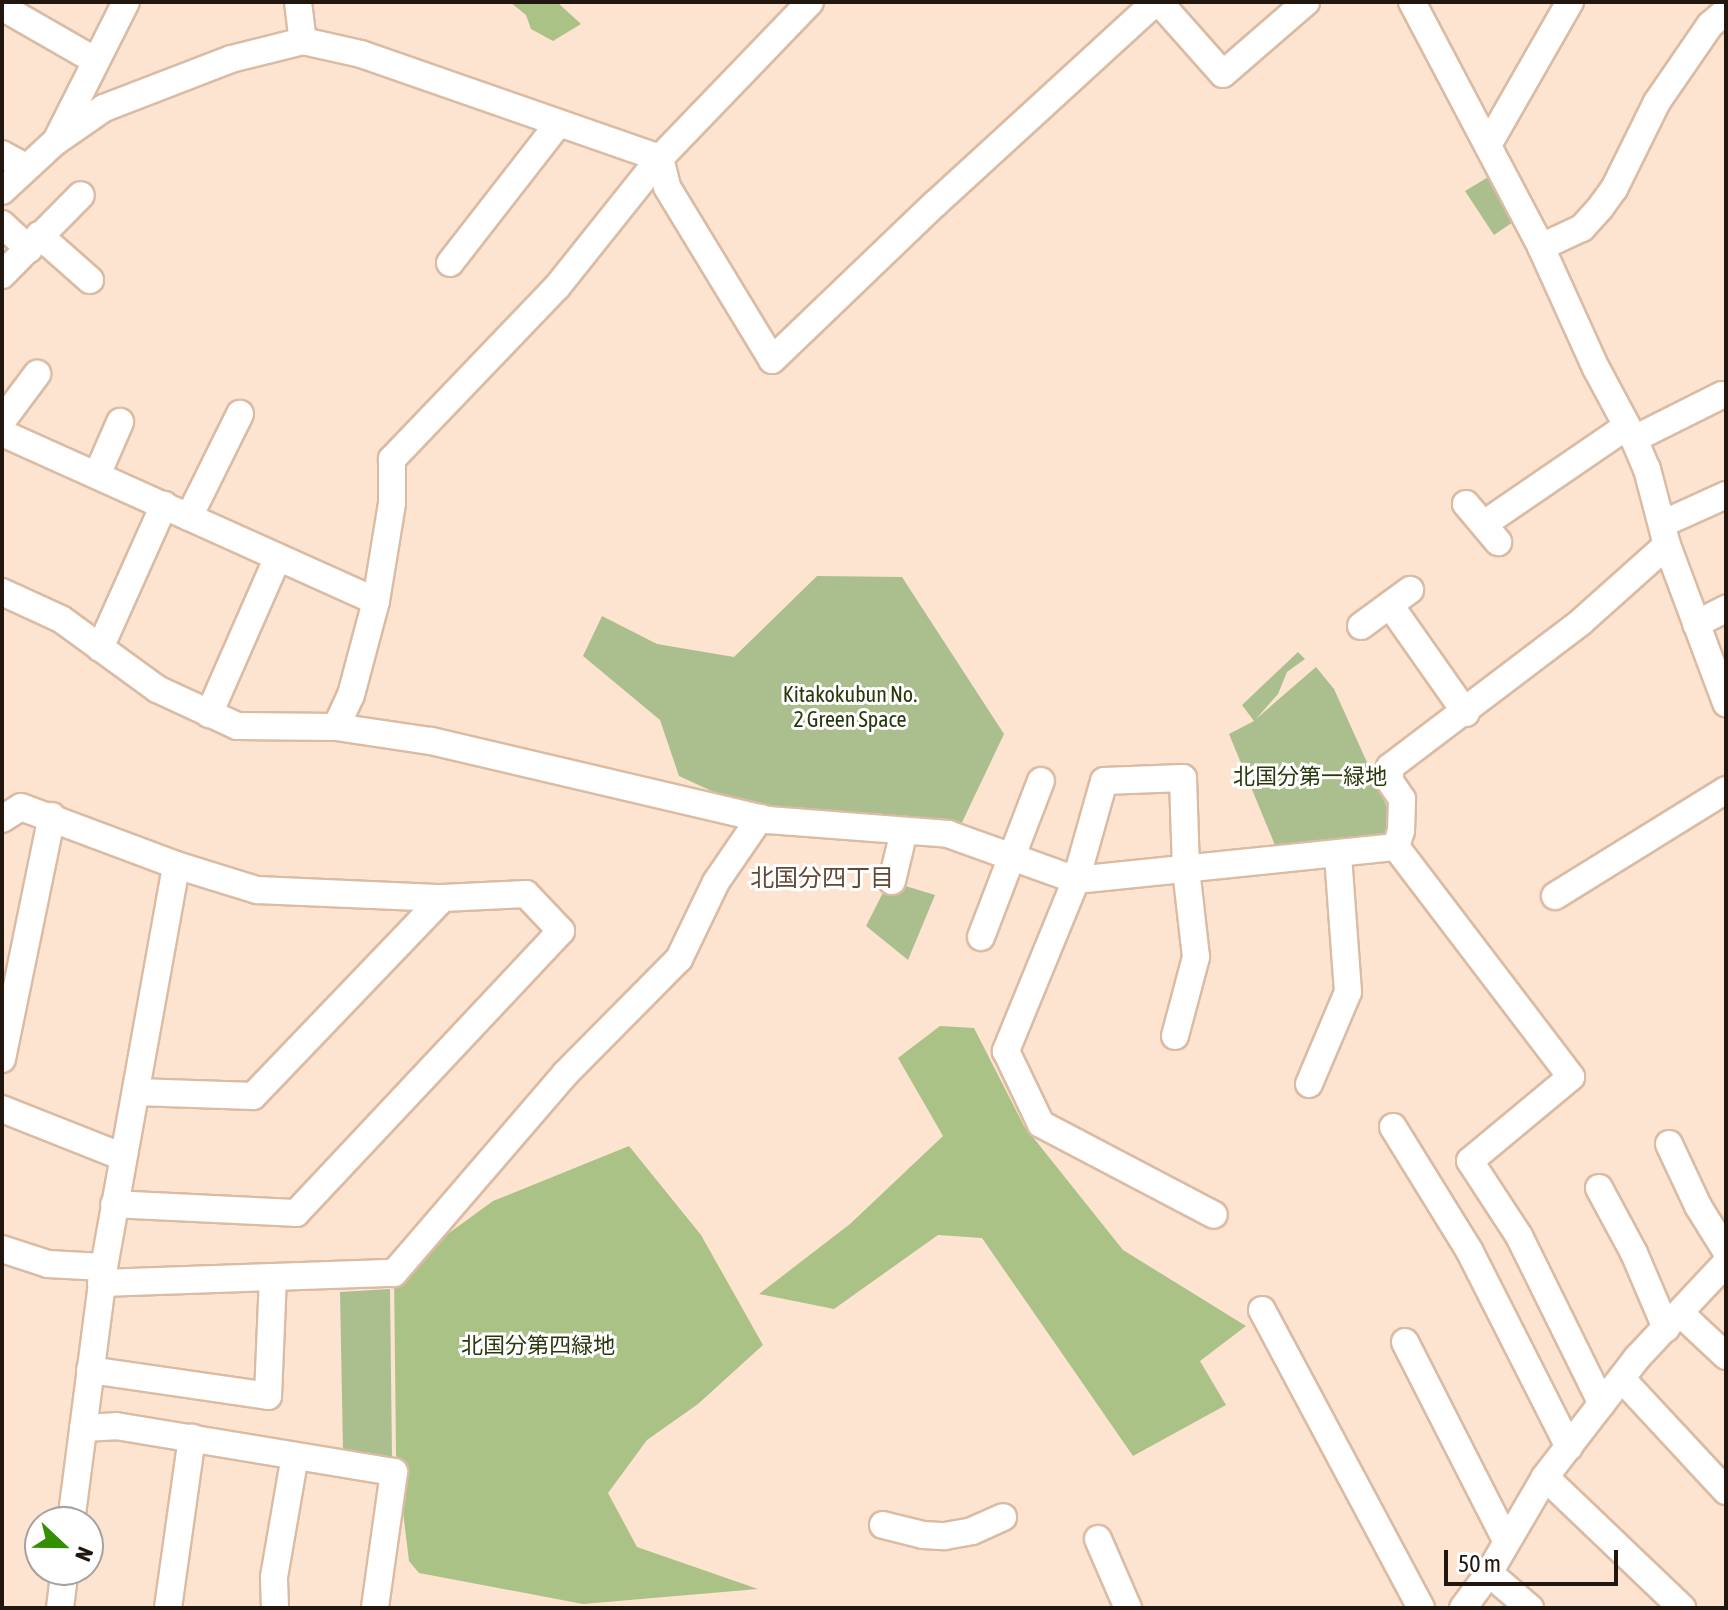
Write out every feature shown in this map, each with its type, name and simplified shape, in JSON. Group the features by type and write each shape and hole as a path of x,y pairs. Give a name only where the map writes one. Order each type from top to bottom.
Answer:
{"street":[{"path":"55,142 126,2"},
{"path":"298,2 303,41"},
{"path":"336,727 351,695 376,601 392,503 392,459 557,287 660,158 810,2"},
{"path":"660,158 667,187 772,360 936,203 1157,2 1223,74 1306,2"},
{"path":"1412,2 1541,247 1596,368 1647,469 1664,534 1726,703"},
{"path":"1488,145 1570,2"},
{"path":"2,7 96,61"},
{"path":"1541,247 1582,228 1600,208 1614,189 1657,102 1710,25 1726,11"},
{"path":"2,191 55,142 104,108 156,85 231,59 303,41 361,54 660,158"},
{"path":"450,263 559,123"},
{"path":"2,154 25,167"},
{"path":"2,275 81,195"},
{"path":"2,224 90,280"},
{"path":"2,421 37,374"},
{"path":"1466,504 1491,533 1630,432 1722,395"},
{"path":"189,517 240,414"},
{"path":"97,475 120,422"},
{"path":"2,433 376,601"},
{"path":"1396,847 1401,831 1402,799 1390,781 1390,767 1466,713 1582,621 1664,534 1726,495"},
{"path":"100,648 164,505"},
{"path":"209,714 278,557"},
{"path":"2,592 61,619 157,689 237,726 336,727 431,741 760,818 948,834 1076,880 1396,847"},
{"path":"1361,626 1400,598 1466,713"},
{"path":"1696,624 1726,609"},
{"path":"1175,1036 1196,957 1186,869 1183,778 1104,781 1076,880 1006,1051 1041,1124 1214,1215"},
{"path":"981,937 1041,781"},
{"path":"1555,896 1726,790"},
{"path":"2,819 21,807 52,816 176,865 257,890 443,898 526,894 561,931 296,1213 114,1204"},
{"path":"2,1059 52,816"},
{"path":"2,1249 48,1264 102,1275 273,1277 394,1273 565,1074 679,959 716,882 760,818"},
{"path":"892,881 904,831"},
{"path":"1396,847 1571,1077 1470,1161 1519,1236 1602,1404"},
{"path":"1309,1084 1348,992 1338,855"},
{"path":"73,1506 102,1275 176,865"},
{"path":"136,1092 253,1096 443,898"},
{"path":"2,1109 123,1157"},
{"path":"1393,1127 1469,1250 1569,1447"},
{"path":"1669,1144 1698,1206 1726,1251"},
{"path":"1599,1188 1673,1320 1726,1356"},
{"path":"1463,1608 1489,1573 1545,1477 1622,1379 1726,1263"},
{"path":"90,1370 268,1396 273,1277"},
{"path":"1262,1310 1421,1608"},
{"path":"1405,1342 1506,1540"},
{"path":"1622,1379 1726,1491"},
{"path":"83,1428 116,1426 394,1472 375,1608"},
{"path":"168,1608 192,1438"},
{"path":"275,1608 274,1577 295,1456"},
{"path":"1545,1477 1682,1608"},
{"path":"883,1525 923,1535 945,1536 972,1531 1003,1517"},
{"path":"1098,1539 1128,1608"},
{"path":"1489,1573 1530,1608"},
{"path":"60,1608 63,1586"}],"green space":[{"path":"510,2 557,2 581,24 553,41 531,29 526,15"},
{"path":"1490,176 1516,220 1494,235 1465,191"},
{"name":"Kitakokubun No. 2 Green Space","path":"817,576 902,577 1004,734 958,831 757,812 679,776 660,720 583,656 602,616 657,644 734,657"},
{"name":"北国分第一緑地","path":"1298,652 1305,659 1287,672 1278,694 1256,719 1316,667 1334,689 1388,809 1386,837 1277,850 1229,734 1254,721 1242,705"},
{"path":"889,881 935,895 908,960 866,926"},
{"path":"940,1026 974,1028 1024,1126 1123,1250 1246,1326 1200,1361 1226,1405 1133,1456 982,1238 938,1235 834,1309 759,1294 850,1224 943,1136 898,1058"},
{"name":"北国分第四緑地","path":"629,1146 701,1235 763,1345 698,1404 647,1440 608,1493 637,1547 758,1589 583,1604 419,1573 409,1561 396,1454 394,1273 493,1201"},
{"path":"390,1289 392,1459 343,1450 340,1292"}],"district":[{"name":"北国分四丁目","path":"822,878"}]}
